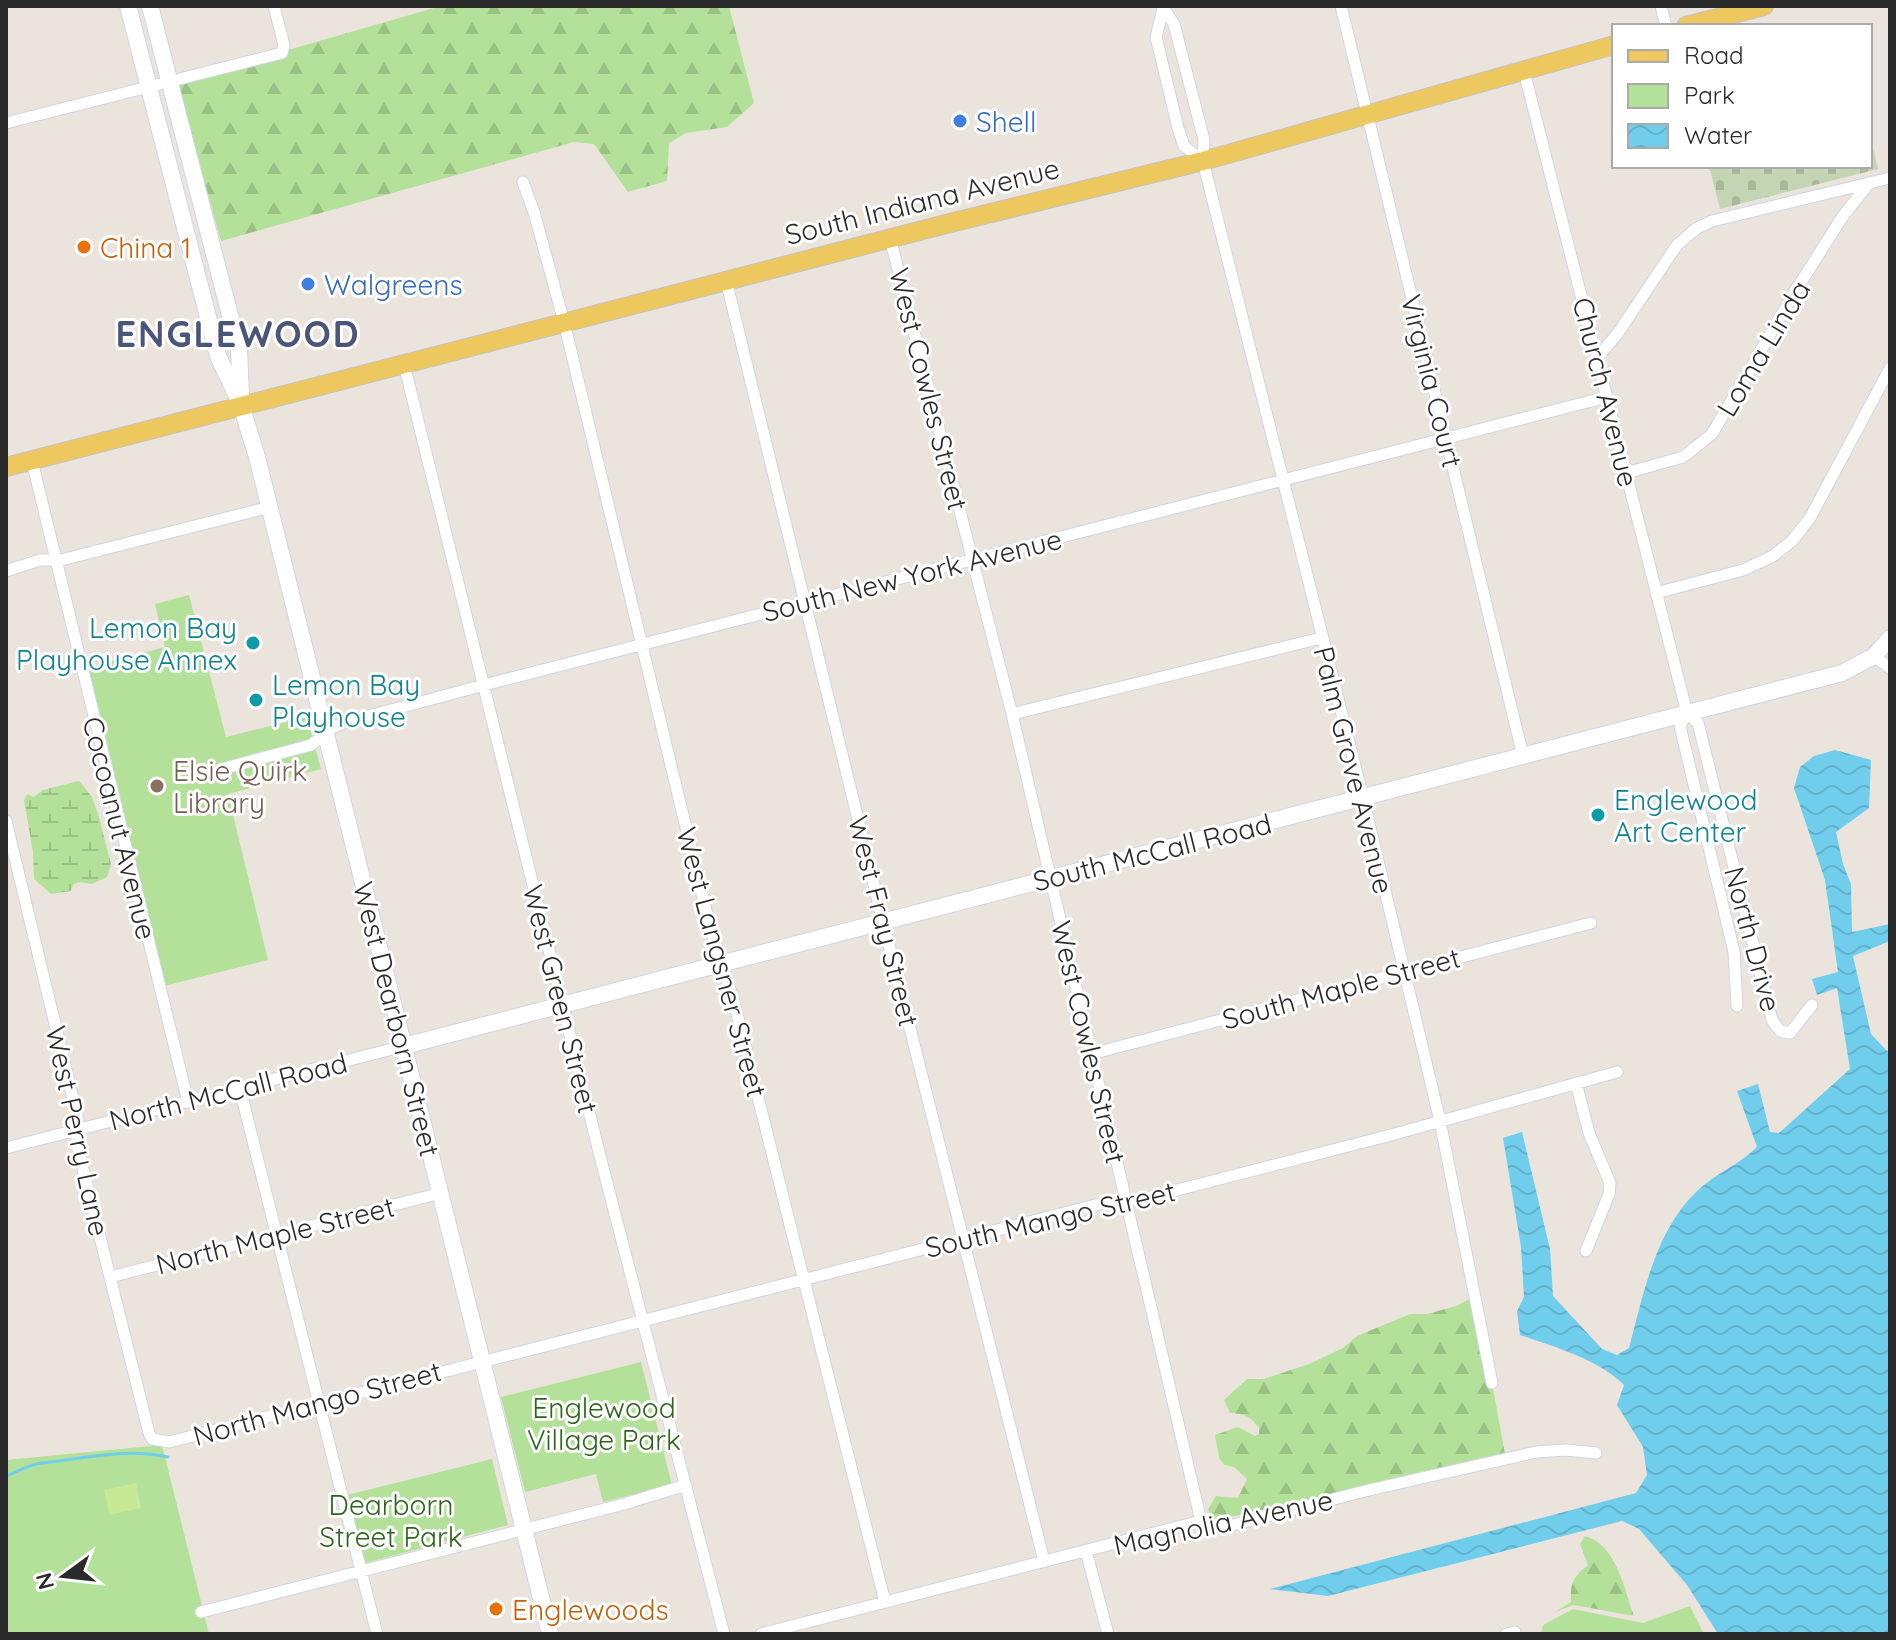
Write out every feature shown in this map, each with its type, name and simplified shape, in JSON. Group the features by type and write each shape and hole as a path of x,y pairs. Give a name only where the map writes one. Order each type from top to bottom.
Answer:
{"main road":[{"path":"1694,24 1764,6"},
{"name":"South Indiana Avenue","path":"6,467 890,238 1203,161 1612,46"}],"street":[{"path":"128,6 218,356 241,405"},
{"path":"150,6 239,350 241,405"},
{"path":"6,123 282,53 284,45 274,6"},
{"name":"Virginia Court","path":"1341,6 1523,756"},
{"path":"1163,8 1156,37 1178,128 1184,146 1203,161"},
{"name":"Palm Grove Avenue","path":"1163,8 1174,24 1204,140 1203,161 1363,798 1440,1121 1492,1383"},
{"name":"Church Avenue","path":"1524,71 1687,713"},
{"path":"1597,358 1618,333 1677,245 1697,228 1712,221 1890,178"},
{"name":"West Langsner Street","path":"523,182 564,322 641,645 885,1602"},
{"name":"Loma Linda","path":"1626,473 1683,457 1712,434 1796,290 1843,216 1869,183"},
{"name":"West Cowles Street","path":"890,238 1012,714 1201,1521"},
{"name":"West Fray Street","path":"726,280 1044,1561"},
{"name":"West Green Street","path":"404,364 642,1320 724,1634"},
{"path":"1656,593 1743,570 1773,556 1792,541 1816,507 1890,368"},
{"name":"South New York Avenue","path":"225,768 311,745 343,723 484,685 1607,397"},
{"name":"West Dearborn Street","path":"241,405 270,507 550,1634"},
{"name":"Cocoanut Avenue","path":"32,461 188,1102"},
{"path":"6,571 40,560 61,560 270,507"},
{"path":"1012,714 1321,638"},
{"name":"South McCall Road","path":"404,1046 1842,673 1874,656 1890,638"},
{"path":"1874,656 1890,668"},
{"path":"1687,713 1680,726 1734,952 1737,1006"},
{"name":"North Drive","path":"1687,713 1698,723 1706,751 1772,1020 1780,1031 1790,1033 1812,1005"},
{"name":"West Perry Lane","path":"6,821 74,1101 77,1145 152,1439"},
{"name":"South Maple Street","path":"1091,1054 1591,923"},
{"name":"North McCall Road","path":"6,1148 404,1046"},
{"name":"South Mango Street","path":"482,1361 1111,1201 1158,1195 1617,1072"},
{"path":"1576,1083 1589,1133 1610,1183 1609,1194 1586,1251"},
{"path":"240,1089 377,1634"},
{"name":"North Maple Street","path":"110,1277 441,1193"},
{"name":"North Mango Street","path":"152,1439 169,1442 482,1361"},
{"name":"Magnolia Avenue","path":"761,1634 1201,1521 1208,1528 1217,1529 1536,1452 1566,1450 1596,1453"},
{"path":"201,1612 524,1530 686,1485"},
{"path":"1086,1551 1108,1634"}],"green space":[{"path":"441,6 729,6 754,103 727,127 686,133 669,143 667,181 628,192 594,144 574,142 221,241 177,82"},
{"path":"1872,144 1878,169 1720,209 1710,168 1872,168"},
{"path":"189,595 226,737 307,717 321,769 228,794 268,960 164,986 86,668 165,647 155,604"},
{"path":"79,781 92,797 111,864 107,877 92,884 79,882 73,885 71,891 51,894 34,879 24,800 27,794 34,797 43,790"},
{"path":"1476,1296 1505,1454 1213,1521 1208,1509 1216,1496 1238,1498 1247,1479 1234,1467 1224,1465 1219,1458 1215,1435 1238,1427 1255,1436 1259,1434 1259,1428 1247,1416 1230,1413 1224,1400 1247,1379 1264,1379 1309,1364 1343,1348 1357,1336 1410,1314 1427,1314 1456,1306"},
{"name":"Englewood Village Park","path":"641,1362 672,1485 603,1502 596,1474 525,1492 501,1397"},
{"path":"162,1445 209,1634 6,1634 6,1460"},
{"name":"Dearborn Street Park","path":"492,1459 508,1525 365,1563 347,1495"},
{"path":"136,1483 141,1508 110,1515 104,1490"},
{"path":"1585,1536 1605,1548 1612,1558 1634,1616 1574,1605 1555,1612 1571,1602 1574,1581 1588,1565 1580,1544"},
{"path":"1690,1606 1704,1634 1541,1634 1543,1625 1573,1609 1643,1623"}],"water":[{"path":"1835,750 1871,760 1869,808 1836,832 1851,884 1852,932 1890,924 1890,941 1853,956 1871,1034 1887,1051 1890,1050 1890,1634 1718,1634 1687,1585 1639,1529 1622,1521 1328,1596 1270,1589 1636,1493 1647,1475 1643,1447 1617,1405 1624,1385 1588,1361 1520,1335 1517,1311 1524,1297 1521,1247 1503,1138 1522,1132 1550,1249 1553,1296 1602,1349 1617,1355 1629,1348 1652,1265 1682,1208 1704,1185 1757,1147 1737,1091 1758,1084 1770,1132 1779,1133 1850,1069 1837,988 1817,995 1812,979 1838,972 1825,880 1794,788 1800,767 1814,756"}],"waterway":[{"path":"6,1476 37,1464 105,1455 136,1453 168,1457"}],"place":[{"name":"Shell","path":"960,121"},
{"name":"China 1","path":"84,247"},
{"name":"Walgreens","path":"308,284"},
{"name":"Lemon Bay Playhouse Annex","path":"253,643"},
{"name":"Lemon Bay Playhouse","path":"256,700"},
{"name":"Elsie Quirk Library","path":"157,786"},
{"name":"Englewood Art Center","path":"1598,815"},
{"name":"Englewoods","path":"496,1609"}],"district":[{"name":"ENGLEWOOD","path":"238,333"}]}
